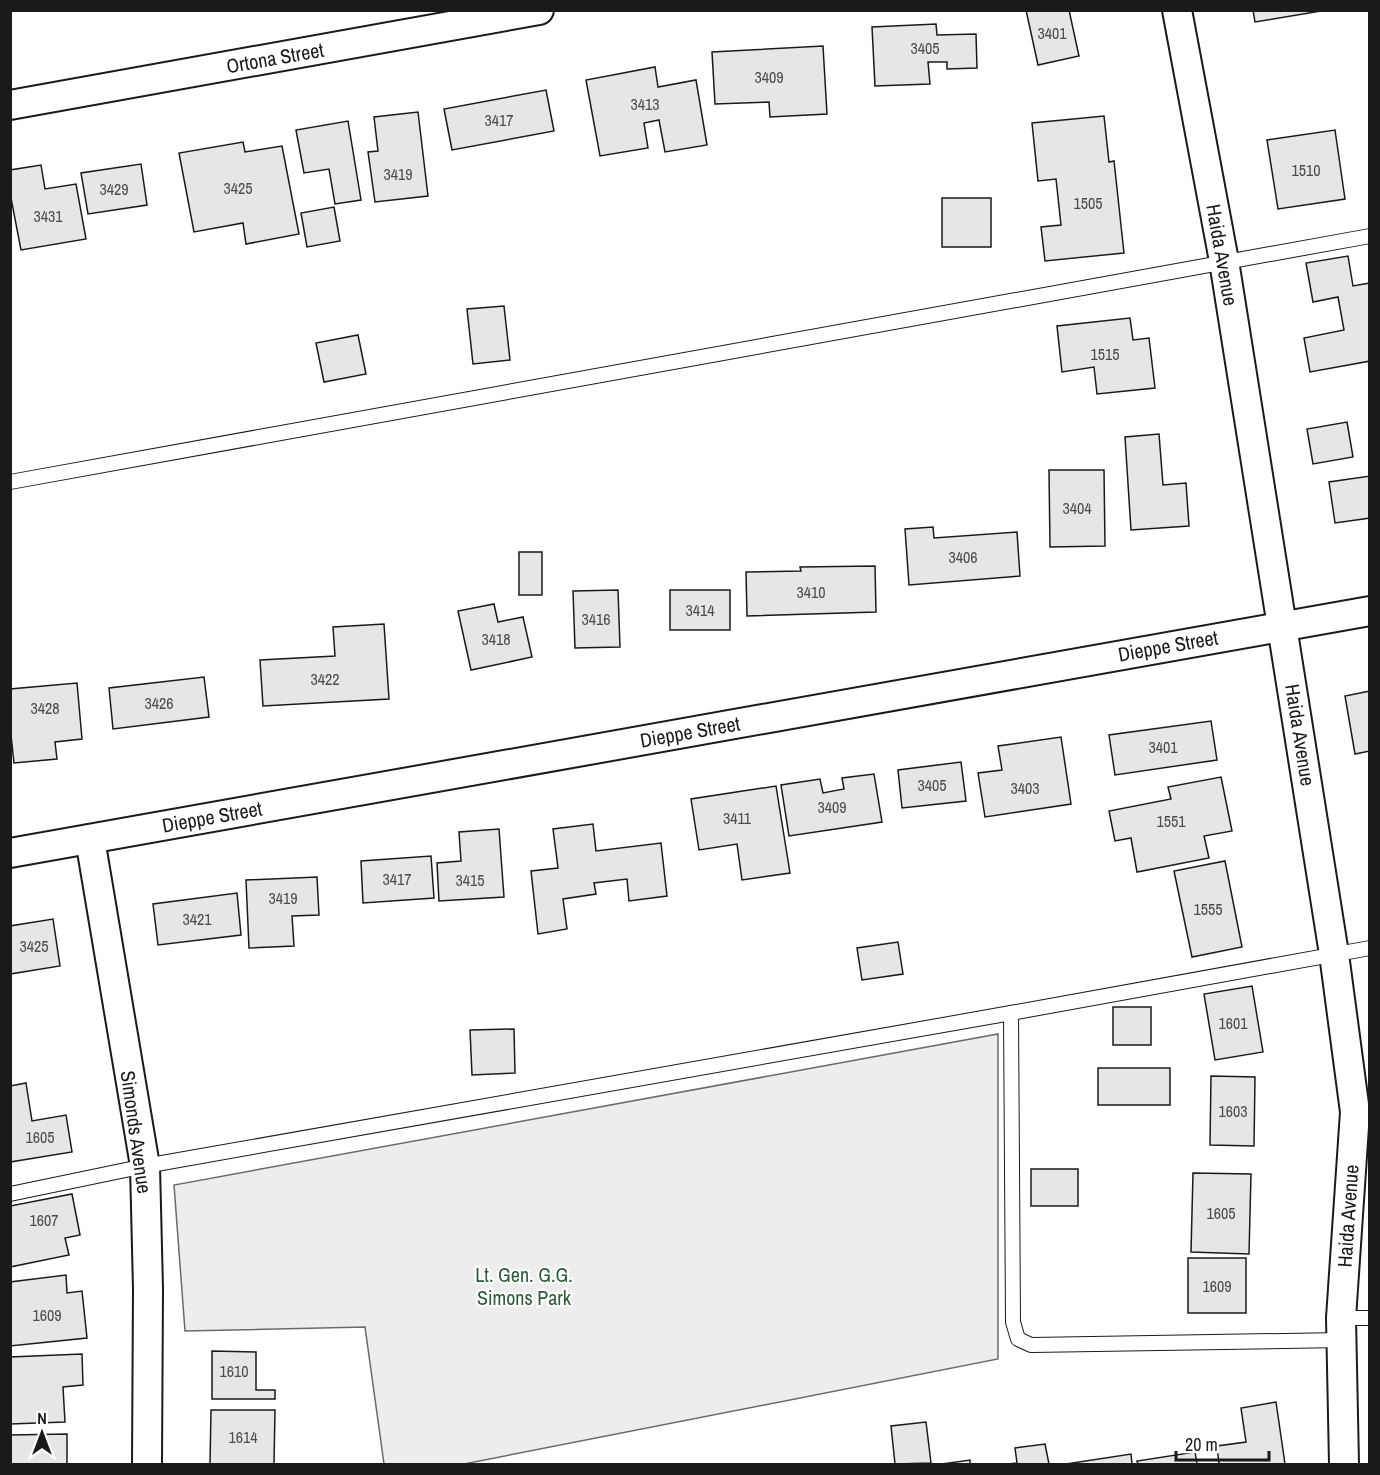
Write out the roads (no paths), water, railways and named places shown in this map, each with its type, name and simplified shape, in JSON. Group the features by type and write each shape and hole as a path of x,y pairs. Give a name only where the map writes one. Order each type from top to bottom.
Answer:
{"street":[{"name":"Ortona Street","path":"10,105 539,10"},
{"name":"Haida Avenue","path":"1177,10 1224,261 1334,954 1362,1112 1341,1329 1344,1464"},
{"name":"Dieppe Street","path":"10,853 1370,611"},
{"name":"Simonds Avenue","path":"90,839 145,1166 148,1289 147,1464"}],"lane":[{"path":"10,482 1370,236"},
{"path":"10,1194 145,1166 1370,948"},
{"path":"1011,1013 1013,1322 1018,1339 1031,1345 1341,1329 1370,1318"}],"park label":[{"name":"Lt. Gen. G.G. Simons Park","path":"524,1286"}]}
